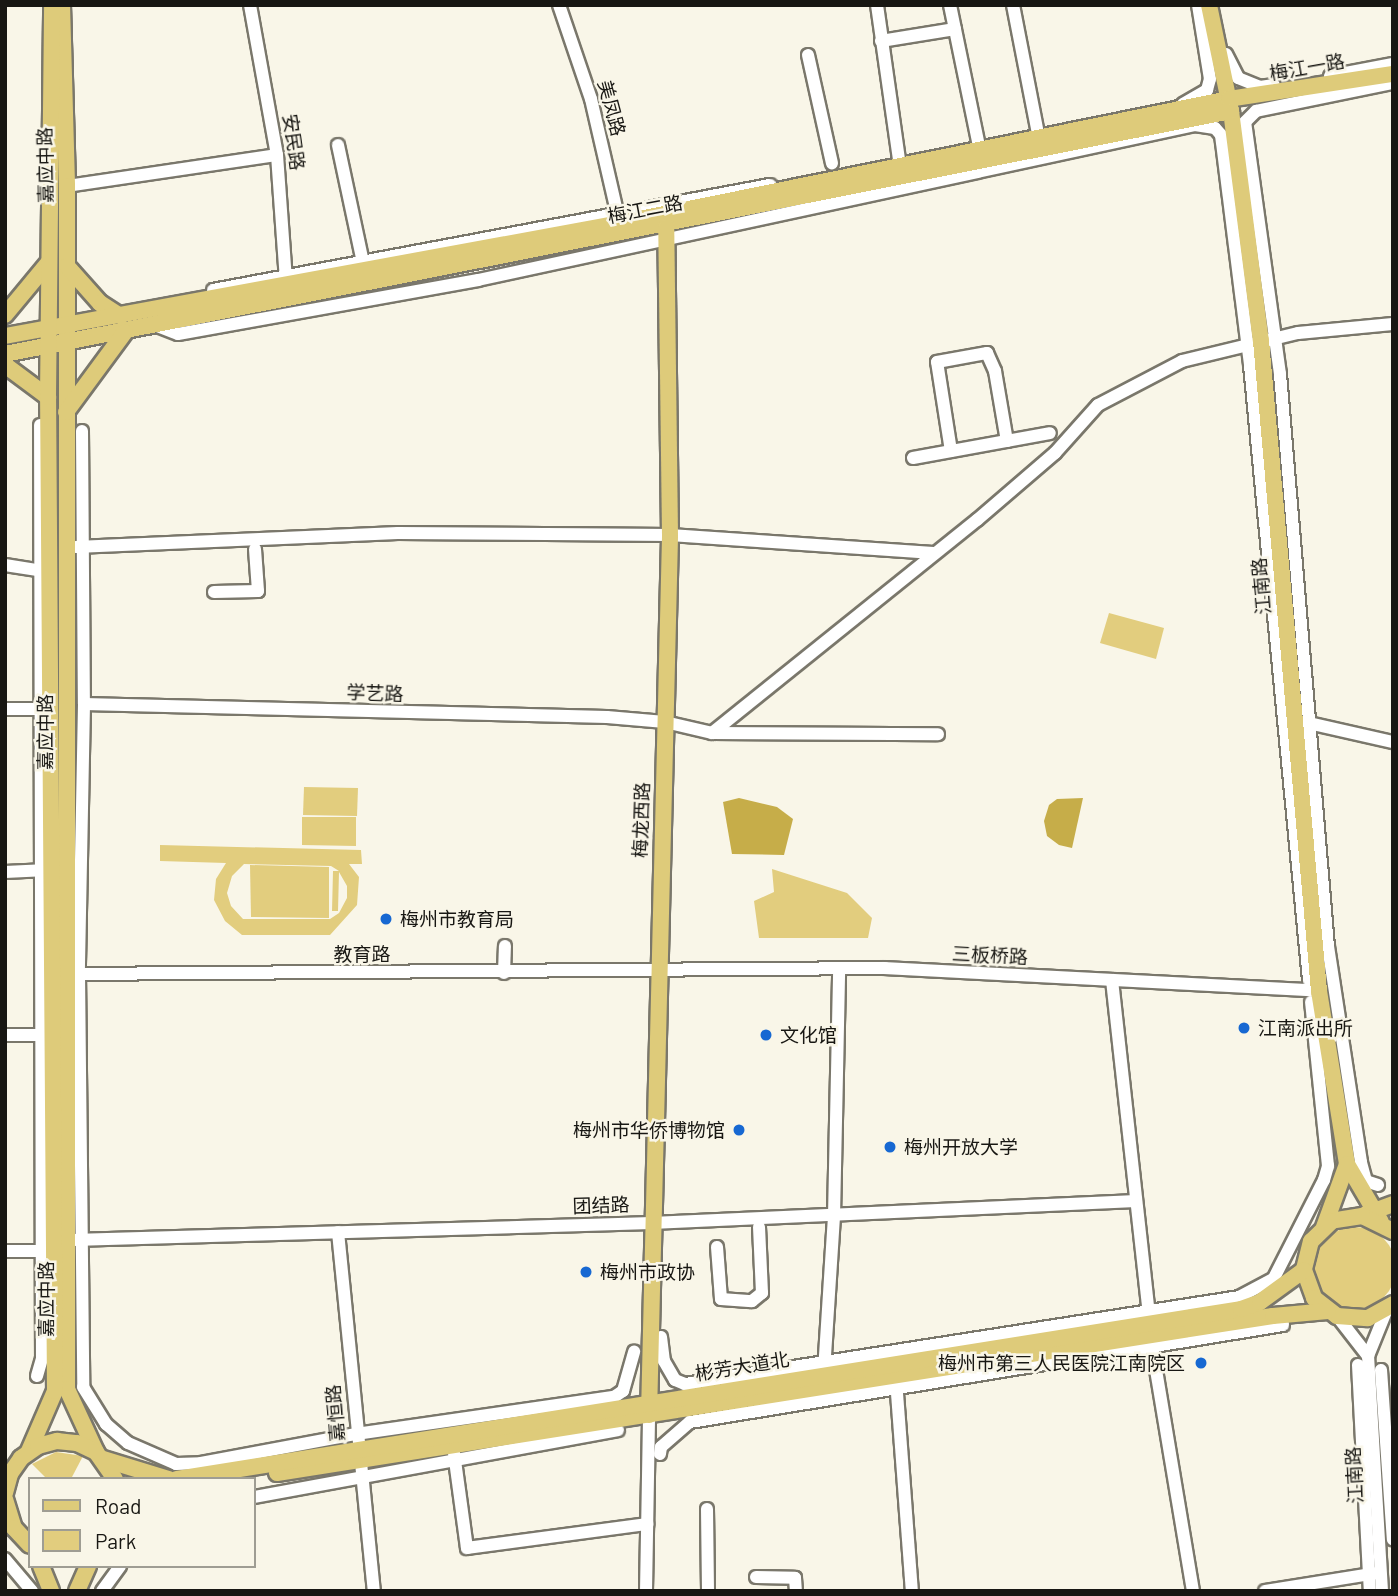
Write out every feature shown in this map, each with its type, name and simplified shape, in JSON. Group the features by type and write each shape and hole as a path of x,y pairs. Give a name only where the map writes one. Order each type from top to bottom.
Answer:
{"main road":[{"path":"43,5 48,40"},
{"name":"嘉应中路","path":"8,1476 29,1451 55,1391 46,709 48,40 52,5"},
{"name":"嘉应中路","path":"65,5 66,412 74,547 73,1240 66,1389 99,1456 114,1477"},
{"name":"江南路","path":"1209,5 1230,105 1261,341 1302,721 1313,991 1347,1164 1377,1220"},
{"name":"梅江一路","path":"1230,105 1393,74"},
{"name":"梅江二路","path":"5,336 167,307 286,280 620,223 900,166 1230,105"},
{"name":"梅江二路","path":"5,354 666,233 1230,105"},
{"name":"梅龙西路","path":"649,1408 670,535 666,233"},
{"path":"5,316 49,262"},
{"path":"67,266 100,303 120,316"},
{"path":"66,412 125,332"},
{"path":"5,365 48,397"},
{"name":"江南路","path":"1304,1270 1311,1241 1324,1227 1347,1164"},
{"path":"1324,1227 1342,1217 1377,1220 1393,1204"},
{"path":"1304,1270 1314,1298 1333,1314"},
{"name":"彬芳大道北","path":"189,1477 357,1448 649,1408 897,1382 1241,1309 1260,1302 1304,1270"},
{"name":"彬芳大道北","path":"250,1477 357,1448 453,1446 649,1408 824,1369 1150,1329 1333,1314 1368,1318 1390,1306"},
{"path":"29,1451 57,1441 77,1443 99,1456 163,1477"},
{"path":"5,1493 8,1476"},
{"path":"5,1499 9,1518 23,1541"},
{"path":"41,1568 51,1591"},
{"path":"77,1591 87,1568"}],"street":[{"name":"安民路","path":"250,5 277,155 286,280"},
{"name":"美凤路","path":"559,5 591,99 620,223"},
{"path":"877,5 900,166"},
{"path":"950,5 979,146"},
{"path":"1013,5 1038,134"},
{"path":"286,280 1188,103 1207,90 1210,79 1198,5"},
{"path":"1216,5 1228,66 1238,78 1260,87 1393,64"},
{"path":"881,40 955,29"},
{"path":"808,55 832,163"},
{"path":"1150,1329 1239,1297 1274,1278 1328,1166 1245,122 1256,111 1393,83"},
{"path":"666,233 1195,125 1215,128 1221,135 1261,341"},
{"path":"338,145 362,258"},
{"path":"67,186 277,155"},
{"path":"712,733 1055,453 1098,405 1182,361 1261,341 1393,324"},
{"path":"951,451 937,362 987,353 995,371 1007,441"},
{"path":"5,709 46,709 40,425"},
{"path":"73,974 84,704 74,547 82,431"},
{"path":"914,458 1050,433"},
{"path":"74,547 398,533 670,535 933,553"},
{"path":"214,592 258,591 255,550"},
{"path":"5,565 38,570"},
{"name":"学艺路","path":"84,704 665,722 712,733 938,734"},
{"path":"1378,1185 1366,1181 1361,1162 1330,961 1302,721 1393,742"},
{"path":"5,872 47,870 41,1358 37,1376"},
{"path":"504,973 505,946"},
{"path":"661,1338 664,1361 675,1380 685,1384 824,1369 834,1216 839,969"},
{"name":"三板桥路","path":"658,970 839,969 1313,991"},
{"name":"教育路","path":"73,974 658,970"},
{"path":"1112,980 1150,1329 1193,1591"},
{"path":"5,1035 36,1035"},
{"name":"团结路","path":"73,1240 652,1223 1135,1201"},
{"path":"717,1247 722,1299 752,1301 762,1293 759,1227"},
{"name":"嘉恒路","path":"338,1232 357,1448 374,1591"},
{"path":"73,1240 83,1387 106,1424 128,1443 176,1464 357,1448 614,1397 623,1391 634,1352"},
{"path":"5,1251 54,1251"},
{"name":"江南路","path":"1382,1591 1375,1573 1363,1361 1390,1306"},
{"path":"1333,1314 1363,1361"},
{"path":"1150,1329 1283,1325"},
{"path":"1381,1370 1393,1540"},
{"path":"660,1454 661,1447 690,1422 897,1382 912,1591"},
{"path":"646,1591 649,1408"},
{"path":"256,1497 456,1463 618,1430"},
{"path":"453,1446 467,1548 647,1524"},
{"path":"707,1509 708,1591"},
{"path":"5,1559 32,1591"},
{"path":"102,1591 119,1568"},
{"path":"1265,1591 1375,1573 1370,1591"},
{"path":"756,1577 796,1578 796,1591"}],"green space":[{"path":"1109,613 1164,628 1156,659 1100,643"},
{"path":"304,787 358,788 357,816 303,815"},
{"path":"302,817 356,817 356,846 302,845"},
{"path":"160,845 361,850 362,864 349,864 359,877 357,905 330,935 242,935 225,921 214,900 216,879 226,863 160,861","holes":["244,864 331,866 339,871 333,871 332,911 338,911 339,872 347,886 347,898 339,913 330,919 243,919 231,906 227,893 232,876"]},
{"path":"250,865 329,867 329,918 251,917"},
{"path":"772,869 847,893 872,918 868,938 759,938 754,901 774,892"},
{"path":"1355,1227 1371,1230 1384,1239 1393,1252 1396,1268 1393,1284 1384,1297 1371,1306 1355,1309 1339,1306 1326,1297 1317,1284 1314,1268 1317,1252 1326,1239 1339,1230"},
{"path":"56,1452 83,1456 72,1477 45,1477 32,1464"}],"shaded area":[{"path":"739,798 777,807 793,819 784,855 732,854 723,802"},
{"path":"1083,798 1072,848 1059,845 1047,836 1044,821 1049,805 1057,799"}],"place":[{"name":"梅州市教育局","path":"386,919"},
{"name":"江南派出所","path":"1244,1028"},
{"name":"文化馆","path":"766,1035"},
{"name":"梅州市华侨博物馆","path":"739,1130"},
{"name":"梅州开放大学","path":"890,1147"},
{"name":"梅州市政协","path":"586,1272"},
{"name":"梅州市第三人民医院江南院区","path":"1201,1363"}]}
